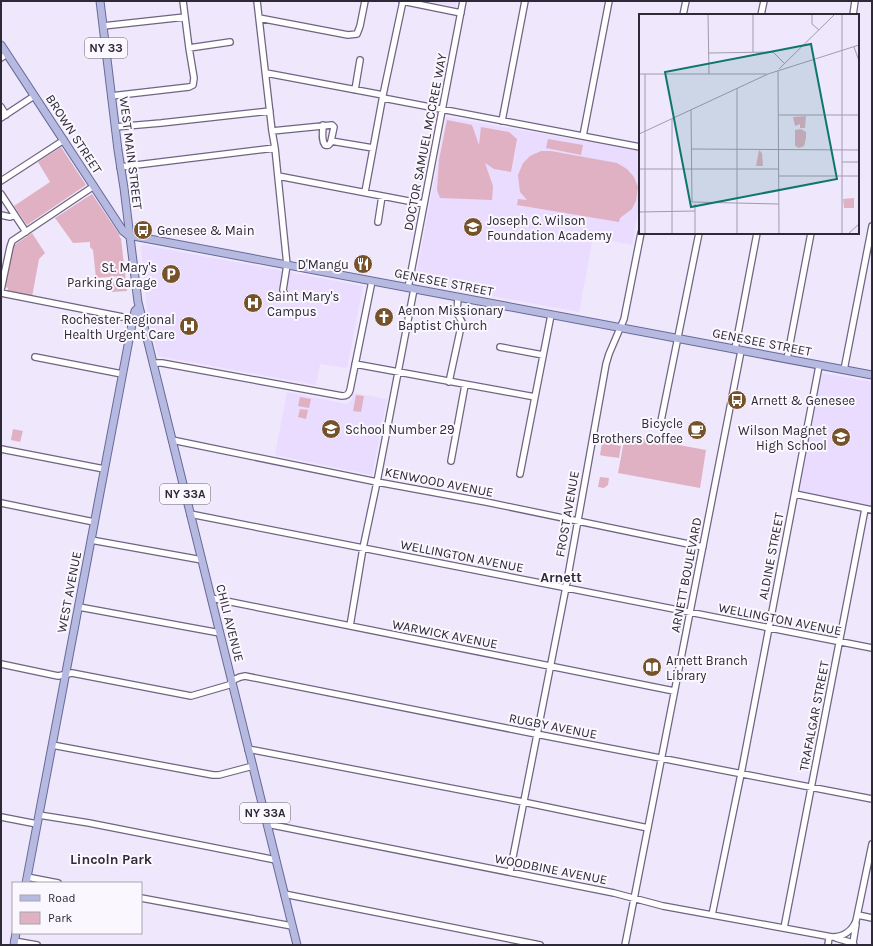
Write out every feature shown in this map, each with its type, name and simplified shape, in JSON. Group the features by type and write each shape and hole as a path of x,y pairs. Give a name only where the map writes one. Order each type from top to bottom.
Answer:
{"main road":[{"name":"WEST MAIN STREET","path":"100,1 139,307"},
{"name":"BROWN STREET","path":"1,45 4,56 34,96 123,230 129,235"},
{"name":"GENESEE STREET","path":"129,235 872,376"},
{"name":"WEST AVENUE","path":"26,880 122,374 135,311 139,307"},
{"name":"CHILI AVENUE","path":"139,307 296,945"}],"street":[{"path":"111,96 189,87 193,85 194,78 183,1"},
{"path":"257,1 275,148 287,265 283,290 285,295"},
{"path":"259,18 348,35 357,34 365,1"},
{"path":"365,192 402,1 461,13"},
{"name":"DOCTOR SAMUEL MCCREE WAY","path":"350,626 363,548 398,372 424,204 463,1"},
{"path":"502,121 525,1"},
{"path":"583,136 609,1"},
{"path":"683,14 686,1"},
{"path":"761,14 764,1"},
{"path":"853,14 855,1"},
{"path":"103,26 185,17"},
{"path":"189,48 230,42"},
{"path":"354,90 360,60"},
{"path":"266,73 354,90 442,110 639,147"},
{"path":"1,107 4,116 34,96"},
{"path":"115,127 270,111"},
{"path":"272,131 333,125 331,143 327,146 323,144 323,126"},
{"path":"1,181 64,140"},
{"path":"331,141 373,148"},
{"path":"120,167 275,148"},
{"path":"278,176 424,204"},
{"path":"1,290 11,244 14,240 94,186"},
{"path":"1,194 26,232"},
{"path":"378,222 382,196"},
{"path":"1,216 15,216"},
{"path":"844,370 872,226"},
{"name":"FROST AVENUE","path":"510,872 566,587 606,364 624,319 641,234"},
{"path":"661,421 699,234"},
{"name":"ARNETT BOULEVARD","path":"625,945 703,546 738,350 756,234"},
{"path":"787,360 811,234"},
{"path":"153,363 162,363 342,396 348,395 372,281"},
{"path":"1,294 133,319"},
{"path":"449,382 462,322 457,313 458,297"},
{"path":"520,474 551,315"},
{"path":"500,347 543,355"},
{"path":"35,357 122,374"},
{"path":"355,364 535,397"},
{"name":"ALDINE STREET","path":"712,915 741,774 819,366"},
{"path":"451,461 466,385"},
{"name":"KENWOOD AVENUE","path":"172,440 703,546"},
{"path":"1,449 104,469"},
{"path":"794,494 872,510"},
{"path":"1,503 94,522"},
{"name":"TRAFALGAR STREET","path":"784,928 866,509"},
{"name":"WELLINGTON AVENUE","path":"190,514 872,648"},
{"path":"91,540 202,560"},
{"name":"WARWICK AVENUE","path":"211,598 674,691"},
{"path":"78,607 220,633"},
{"name":"RUGBY AVENUE","path":"1,664 58,676 72,673 191,696 229,685 231,681 238,677 245,676 872,799"},
{"path":"52,746 213,775 219,775 253,766"},
{"path":"248,749 523,802 648,828"},
{"path":"39,815 89,823 276,860"},
{"path":"1,817 37,824"},
{"name":"WOODBINE AVENUE","path":"267,824 614,893 663,906 831,937 854,944"},
{"path":"854,944 872,844"},
{"path":"26,880 47,882"},
{"path":"284,894 540,945"},
{"path":"142,898 292,926"},
{"path":"858,917 872,918"},
{"path":"828,945 831,937 840,936 847,932 853,926 858,917"},
{"path":"14,943 37,945"}],"shaded area":[{"path":"425,1 457,1 456,7"},
{"path":"446,117 639,151 639,207 632,245 593,237 579,312 415,282"},
{"name":"Saint Mary's Campus","path":"144,245 363,286 347,368 320,364 316,385 158,356 148,320 141,247"},
{"name":"Wilson Magnet High School","path":"822,373 872,382 872,506 799,492"},
{"name":"School Number 29","path":"287,392 346,404 351,401 354,393 387,399 372,475 275,455"}],"green space":[{"path":"447,120 472,125 479,145 481,127 509,132 517,139 511,172 494,169 485,163 493,186 492,200 440,198 437,190 439,160"},
{"path":"548,139 583,145 581,155 546,148"},
{"path":"61,147 86,185 27,225 14,206 50,182 38,162"},
{"path":"541,151 551,151 617,163 627,169 634,177 638,187 636,201 632,209 620,218 619,222 517,205 518,199 527,200 520,192 518,175 523,163 530,156"},
{"path":"92,194 121,238 127,291 112,292 111,283 123,282 122,276 96,278 93,250 90,247 90,242 73,243 55,218"},
{"path":"32,233 45,253 39,259 32,297 7,292 8,288 5,287 13,246"},
{"path":"356,395 364,396 361,412 353,411"},
{"path":"300,397 311,399 309,408 298,406"},
{"path":"300,409 308,410 306,419 298,417"},
{"path":"13,429 23,431 20,442 11,440"},
{"path":"625,435 706,450 700,488 618,473"},
{"path":"602,442 621,446 619,458 600,455"},
{"path":"600,477 609,478 608,485 604,488 598,487"}],"place":[{"name":"Joseph C. Wilson Foundation Academy","path":"473,227"},
{"name":"Genesee & Main","path":"143,230"},
{"name":"D'Mangu","path":"363,264"},
{"name":"St. Mary's Parking Garage","path":"171,274"},
{"name":"Saint Mary's Campus","path":"253,303"},
{"name":"Aenon Missionary Baptist Church","path":"384,317"},
{"name":"Rochester Regional Health Urgent Care","path":"189,326"},
{"name":"Arnett & Genesee","path":"737,400"},
{"name":"School Number 29","path":"331,429"},
{"name":"Bicycle Brothers Coffee","path":"697,430"},
{"name":"Wilson Magnet High School","path":"841,437"},
{"name":"Arnett Branch Library","path":"652,667"}],"district":[{"name":"Arnett","path":"561,577"},
{"name":"Lincoln Park","path":"111,859"}]}
